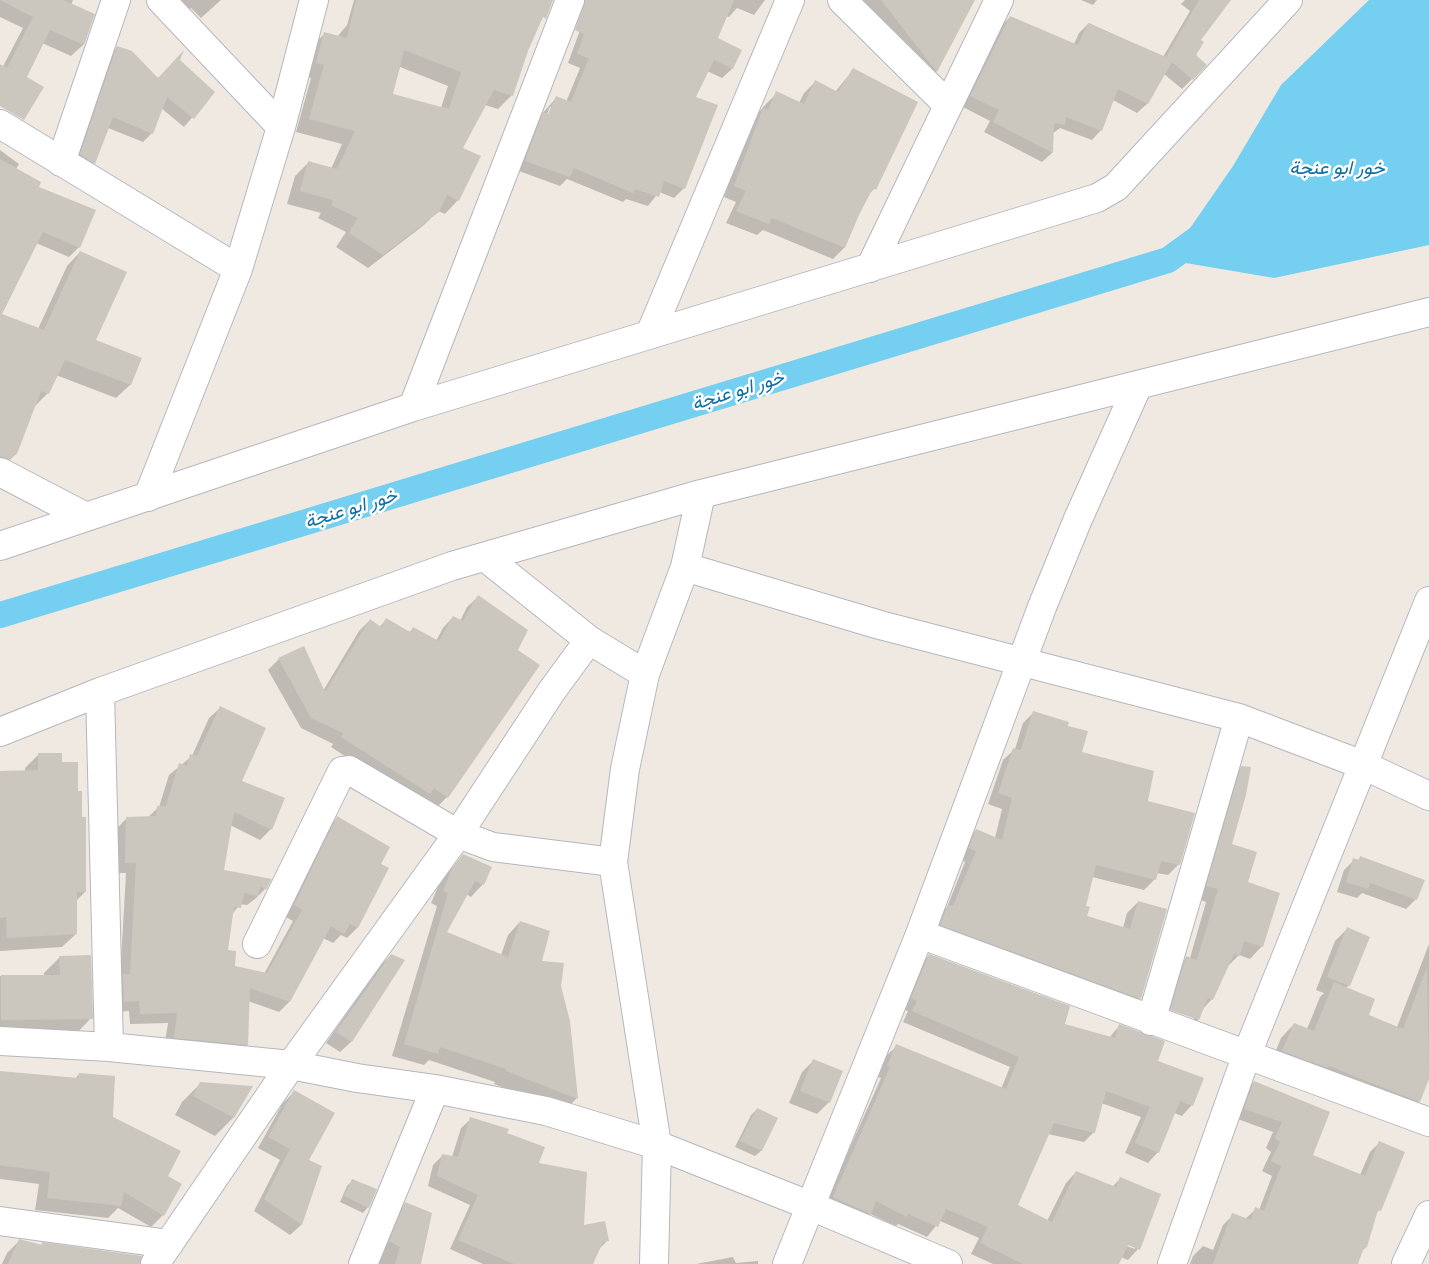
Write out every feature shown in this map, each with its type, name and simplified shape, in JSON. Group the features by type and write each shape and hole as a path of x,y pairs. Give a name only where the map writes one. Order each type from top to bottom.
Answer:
{"street":[{"path":"61,162 116,0"},
{"path":"161,0 281,127"},
{"path":"148,497 238,269 281,127 314,0"},
{"path":"413,407 570,0"},
{"path":"651,332 790,0"},
{"path":"842,0 948,105"},
{"path":"870,268 999,0"},
{"path":"0,546 413,407 651,332 870,268 1097,198 1116,186 1288,0"},
{"path":"0,124 238,269"},
{"path":"0,732 100,692 452,566 701,494 1429,312"},
{"path":"787,1264 920,934 1078,519 1138,385"},
{"path":"0,472 86,517"},
{"path":"654,1264 656,1145 613,862 625,769 645,674 686,567 701,494"},
{"path":"485,557 588,640 645,674"},
{"path":"686,567 880,625 1239,718 1363,765 1429,796"},
{"path":"1172,1264 1247,1054 1429,600"},
{"path":"0,1221 162,1254 291,1065 458,834 551,692 588,640"},
{"path":"100,692 109,1047"},
{"path":"1151,1021 1239,718"},
{"path":"257,944 342,770 350,770 458,834 493,847 613,862"},
{"path":"920,934 1151,1021 1247,1054 1429,1122"},
{"path":"0,1041 109,1047 291,1065 357,1078 435,1089 546,1111 656,1145 811,1206 948,1264"},
{"path":"364,1264 435,1089"},
{"path":"1406,1264 1429,1215"}],"water":[{"name":"خور ابو عنجة","path":"1369,0 1429,0 1429,245 1274,278 1168,260 1233,166 1281,85"}],"building":[{"path":"0,0 63,0 95,14 84,45 50,30 27,77 44,87 24,120 0,106 0,64 7,68 33,17"},
{"path":"356,0 553,0 546,19 543,17 528,51 513,96 494,90 463,148 481,156 459,201 447,195 439,212 383,255 349,233 358,218 331,205 333,200 300,191 308,161 337,169 355,131 309,119 324,65 316,63 324,32 347,38","holes":["404,50 461,72 449,109 393,94"]},
{"path":"585,0 734,0 718,38 742,50 733,69 714,60 696,97 718,105 685,189 664,181 659,197 635,189 633,193 574,168 570,177 525,161 543,112 548,114 556,96 571,102 589,58 577,54 584,34 575,30"},
{"path":"881,0 975,0 937,72"},
{"path":"1199,0 1231,0 1201,40 1204,42 1196,55 1207,65 1193,80 1172,62 1148,104 1118,89 1102,131 1066,117 1065,125 1054,123 1053,153 993,122 999,110 970,96 1010,16 1078,45 1088,23 1166,57"},
{"path":"117,46 132,51 158,78 184,50 180,60 215,92 194,119 167,97 153,134 113,117 95,164 80,154"},
{"path":"853,68 918,102 876,190 873,188 859,215 845,248 772,218 769,224 736,211 746,191 734,186 763,108 768,110 776,91 804,104 815,80 838,92"},
{"path":"0,159 41,182 39,187 96,210 80,248 43,232 2,314 44,330 80,251 127,272 96,340 142,358 131,385 65,360 49,394 41,391 17,454 9,459 0,456"},
{"path":"478,595 528,630 518,650 540,665 448,798 434,788 430,794 341,737 343,733 311,718 278,658 304,646 325,692 370,619 381,627 386,618 410,632 413,627 439,641 453,616 463,621"},
{"path":"220,706 266,728 242,781 285,798 272,830 234,812 224,870 272,879 266,890 260,886 258,896 244,893 241,908 234,907 228,950 236,951 235,966 267,973 302,910 294,905 337,816 390,847 381,864 389,868 358,928 350,924 344,934 331,926 290,1002 250,988 248,1045 174,1038 177,1013 140,1014 139,1001 124,1002 123,974 130,974 136,863 125,863 126,817 156,816 157,806 166,806 179,763 187,766 190,754 197,756"},
{"path":"1033,711 1069,722 1068,726 1088,731 1082,752 1154,771 1148,801 1195,813 1180,865 1161,861 1156,880 1096,865 1086,906 1090,907 1087,916 1130,929 1138,901 1167,909 1141,999 940,925 948,905 953,906 976,851 969,848 976,829 1002,840 1012,798 998,793 1013,748 1021,750"},
{"path":"38,753 62,753 62,762 78,762 78,791 82,791 82,817 86,817 86,892 77,892 77,934 7,938 6,917 0,918 0,771 38,770"},
{"path":"1241,766 1251,767 1246,795 1232,844 1257,852 1248,882 1280,893 1263,947 1244,941 1240,956 1234,954 1213,1000 1208,998 1199,1020 1170,1010 1186,956 1197,960 1218,889 1206,886"},
{"path":"463,854 492,867 484,885 475,881 447,932 508,957 520,921 550,931 542,961 564,963 561,986 570,1021 578,1099 506,1071 506,1069 440,1047 438,1054 404,1044 448,893 443,891 452,868"},
{"path":"1360,856 1425,880 1417,900 1370,883 1368,889 1346,882 1353,858 1359,860"},
{"path":"1347,927 1370,937 1350,986 1327,977"},
{"path":"391,954 405,960 352,1042 336,1032"},
{"path":"929,954 1070,1006 1065,1024 1115,1038 1119,1024 1165,1041 1158,1061 1204,1078 1193,1106 1180,1101 1159,1153 1135,1143 1150,1107 1106,1091 1095,1133 1054,1123 1018,1205 1052,1222 1076,1171 1116,1187 1120,1177 1161,1194 1140,1250 1128,1245 1119,1264 1023,1264 980,1243 988,1227 946,1209 938,1227 908,1214 907,1217 876,1201 871,1214 833,1197 890,1067 887,1066 896,1044 1006,1089 1019,1057 912,1011 917,1001 911,998"},
{"path":"91,955 93,1019 1,1020 1,975 60,975 59,956"},
{"path":"1427,967 1429,1079 1420,1102 1329,1066 1328,1068 1282,1051 1294,1023 1314,1031 1334,982 1375,999 1369,1015 1403,1029"},
{"path":"813,1059 843,1071 830,1103 800,1091"},
{"path":"0,1071 78,1078 79,1073 115,1076 113,1117 181,1151 168,1176 182,1184 164,1216 124,1192 121,1206 47,1198 50,1172 0,1165"},
{"path":"1254,1081 1330,1112 1313,1155 1365,1176 1379,1141 1405,1152 1381,1211 1378,1210 1367,1247 1364,1247 1358,1264 1213,1264 1232,1213 1251,1220 1255,1207 1264,1211 1281,1166 1271,1161 1280,1142 1275,1138 1282,1122 1244,1109"},
{"path":"200,1082 253,1086 234,1118 193,1096"},
{"path":"294,1090 335,1113 309,1160 322,1166 302,1225 264,1199 290,1149 268,1137"},
{"path":"757,1108 778,1118 762,1151 740,1141"},
{"path":"470,1117 509,1129 507,1133 545,1147 539,1163 587,1172 584,1225 605,1221 609,1241 603,1242 593,1264 514,1264 458,1240 478,1195 437,1176 442,1154 458,1157"},
{"path":"352,1179 377,1189 369,1208 344,1196"},
{"path":"405,1202 432,1213 421,1264 395,1264 400,1247 389,1241"},
{"path":"19,1239 42,1245 42,1242 142,1256 140,1264 8,1264"}],"waterway":[{"name":"خور ابو عنجة","path":"0,615 1168,260 1197,239"}]}
